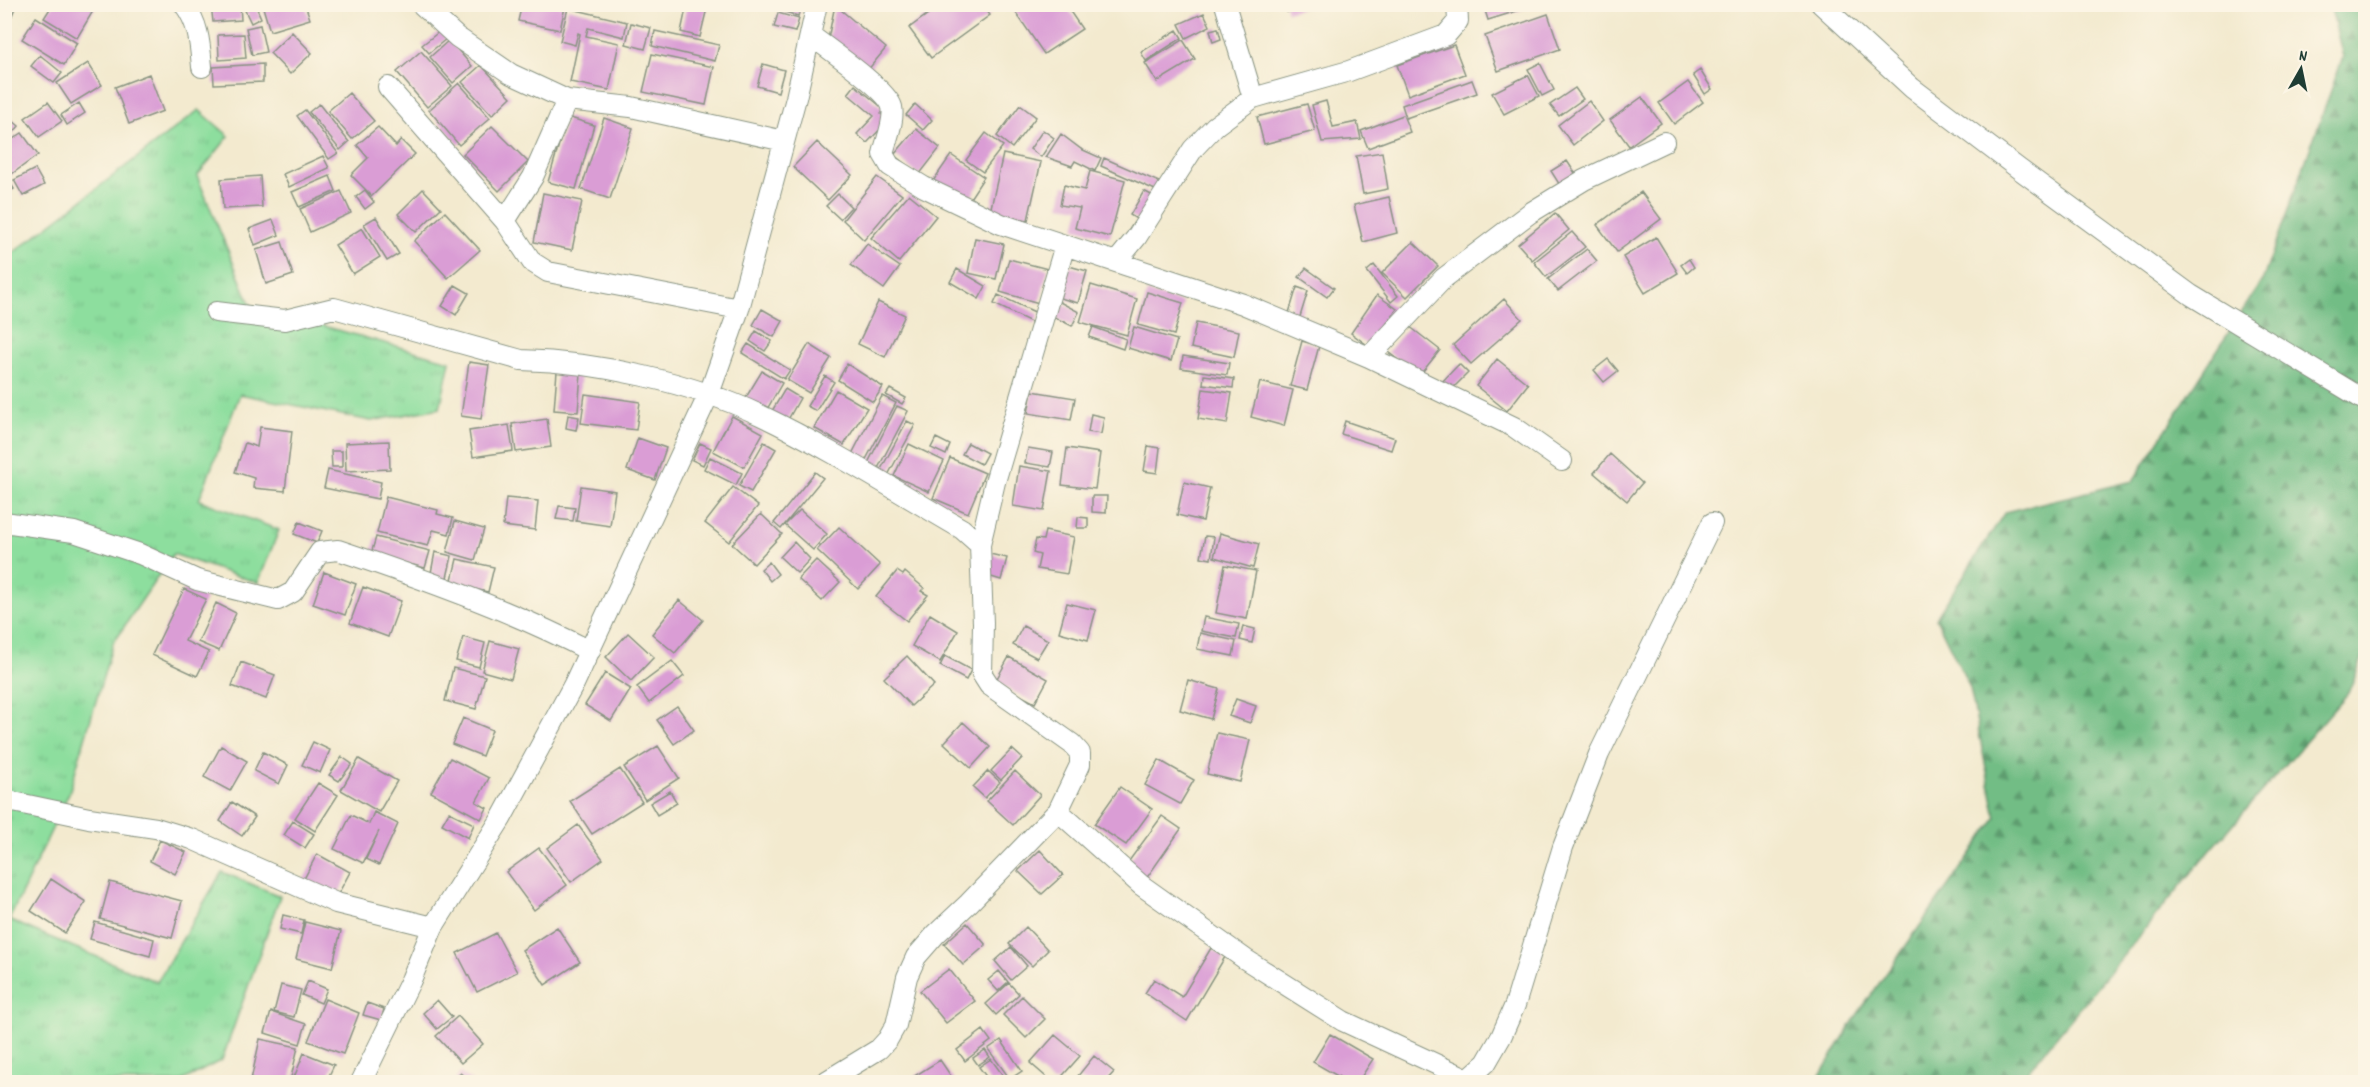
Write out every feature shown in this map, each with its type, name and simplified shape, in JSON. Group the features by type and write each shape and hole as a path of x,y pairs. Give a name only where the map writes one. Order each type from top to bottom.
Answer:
{"street":[{"path":"184,4 194,17 200,41 202,67"},
{"path":"421,4 457,37 511,74 567,100 631,107 784,141"},
{"path":"361,1083 411,980 433,927 501,819 590,651 709,394 739,309 784,141 817,4"},
{"path":"1225,4 1253,98"},
{"path":"1117,261 1137,238 1193,149 1215,126 1253,98 1349,71 1446,35 1458,21 1457,4"},
{"path":"1821,4 1912,88 2192,295 2366,401"},
{"path":"810,36 882,92 892,107 891,123 883,154 890,166 924,187 1001,224 1243,304 1369,357 1514,427 1562,461"},
{"path":"388,87 505,221 532,262 548,272 739,309"},
{"path":"505,221 533,177 567,100"},
{"path":"1369,357 1444,278 1530,213 1584,180 1664,142"},
{"path":"825,1083 879,1049 888,1039 896,1025 907,977 916,957 936,934 1058,812 1080,765 1080,753 1072,744 989,686 982,674 980,545 995,482 1065,245"},
{"path":"216,312 285,320 334,308 521,360 609,369 709,394 759,415 829,452 962,529 980,545"},
{"path":"4,522 74,532 140,554 197,580 278,600 293,592 320,552 339,550 550,630 590,651"},
{"path":"1058,812 1141,885 1245,959 1343,1021 1469,1081 1486,1063 1510,1016 1563,847 1599,754 1712,523"},
{"path":"4,800 89,818 156,828 192,839 336,903 433,927"}],"green space":[{"path":"2330,5 2365,5 2366,650 2348,693 2197,866 2019,1082 1816,1082 1857,1015 1996,818 1970,688 1936,618 2005,512 2133,481 2263,279 2343,57"},
{"path":"199,110 229,136 197,176 251,306 450,361 440,408 371,421 240,394 199,500 279,530 258,583 173,554 113,643 69,793 9,920 157,982 222,872 280,896 222,1060 180,1082 5,1082 5,259"}],"building":[{"path":"53,4 92,4 96,6 77,38 44,18"},
{"path":"211,4 240,4 241,20 213,22"},
{"path":"242,4 255,4 261,18 251,23"},
{"path":"262,4 305,4 310,19 270,31"},
{"path":"522,4 553,4 565,7 560,30 518,21"},
{"path":"687,4 708,4 700,37 681,32"},
{"path":"781,4 802,4 798,16 779,10"},
{"path":"942,4 982,4 990,15 931,58 909,28"},
{"path":"1010,4 1065,4 1082,29 1044,54"},
{"path":"1285,4 1314,4 1314,5 1287,12"},
{"path":"1483,4 1536,4 1536,5 1488,20"},
{"path":"5,5 15,8 5,32"},
{"path":"835,5 886,48 867,71 828,39"},
{"path":"568,8 627,22 624,37 588,28 586,36 619,43 609,90 570,82 580,34 578,33 575,45 560,41"},
{"path":"778,13 799,19 795,32 774,27"},
{"path":"1204,13 1210,26 1186,38 1179,24"},
{"path":"1548,14 1560,49 1498,71 1485,36"},
{"path":"36,17 77,43 64,65 22,39"},
{"path":"631,23 651,28 645,49 626,44"},
{"path":"260,25 266,52 252,55 246,28"},
{"path":"1218,28 1221,39 1213,42 1210,30"},
{"path":"1177,30 1182,38 1146,61 1141,52"},
{"path":"440,31 446,39 429,53 422,45"},
{"path":"655,31 719,45 715,61 652,46"},
{"path":"292,32 312,53 290,74 270,53"},
{"path":"244,34 246,58 219,60 218,35"},
{"path":"449,40 472,66 453,83 430,57"},
{"path":"1183,40 1195,59 1157,82 1145,63"},
{"path":"1454,45 1465,74 1408,95 1397,65"},
{"path":"421,51 452,86 427,107 397,72"},
{"path":"652,54 714,67 706,105 643,92"},
{"path":"40,55 62,73 54,83 31,66"},
{"path":"88,63 102,85 71,104 57,83"},
{"path":"1540,63 1554,90 1542,96 1528,69"},
{"path":"263,64 263,82 214,84 213,67"},
{"path":"763,64 784,70 778,92 757,86"},
{"path":"481,65 511,97 492,115 462,82"},
{"path":"1700,70 1712,89 1705,94 1693,75"},
{"path":"149,74 163,111 129,124 115,87"},
{"path":"1528,75 1539,96 1504,114 1492,93"},
{"path":"1472,80 1477,93 1406,118 1402,105"},
{"path":"1688,82 1703,102 1674,124 1659,103"},
{"path":"459,83 490,118 459,145 429,110"},
{"path":"855,85 885,110 881,114 888,121 867,143 857,134 874,116 848,94"},
{"path":"1575,88 1583,99 1559,116 1550,105"},
{"path":"349,93 374,121 352,139 328,111"},
{"path":"1642,97 1661,123 1629,146 1610,120"},
{"path":"1326,101 1333,127 1357,122 1361,139 1322,142 1312,105"},
{"path":"1589,101 1603,121 1573,145 1558,125"},
{"path":"48,102 62,121 39,137 25,118"},
{"path":"79,103 85,113 67,125 61,115"},
{"path":"319,104 349,142 340,150 309,112"},
{"path":"915,104 932,120 923,130 906,115"},
{"path":"1307,104 1315,131 1264,144 1257,117"},
{"path":"1020,105 1036,117 1012,148 997,136"},
{"path":"305,110 338,153 329,159 297,116"},
{"path":"4,113 19,126 6,141 4,139"},
{"path":"1403,115 1410,132 1368,148 1361,131"},
{"path":"567,117 594,125 576,189 548,182"},
{"path":"604,118 633,128 610,199 581,189"},
{"path":"492,126 528,162 499,191 463,154"},
{"path":"378,127 396,146 401,140 415,154 372,196 351,175 368,158 357,145"},
{"path":"916,129 940,148 919,175 894,155"},
{"path":"1043,130 1054,138 1041,157 1030,149"},
{"path":"22,133 38,155 9,176 4,170 4,145"},
{"path":"986,133 1003,146 983,172 966,160"},
{"path":"1061,134 1081,149 1101,158 1095,171 1075,161 1072,166 1046,157"},
{"path":"817,142 852,175 828,200 793,167"},
{"path":"1382,152 1388,189 1363,194 1356,156"},
{"path":"1003,154 1041,162 1028,220 990,212"},
{"path":"951,155 984,177 967,203 933,181"},
{"path":"323,156 329,168 289,187 283,174"},
{"path":"1104,158 1166,185 1162,193 1101,166"},
{"path":"1567,161 1577,176 1561,187 1551,171"},
{"path":"35,169 44,185 23,196 14,180"},
{"path":"1090,171 1125,180 1110,237 1075,228 1080,208 1060,205 1064,185 1085,190"},
{"path":"4,173 14,189 7,193 4,190"},
{"path":"260,176 262,207 223,209 221,179"},
{"path":"330,176 336,191 299,207 292,192"},
{"path":"877,177 902,195 864,240 843,220"},
{"path":"423,189 441,208 416,232 398,214"},
{"path":"365,190 374,202 365,209 356,197"},
{"path":"341,191 351,213 310,232 300,209"},
{"path":"1144,191 1155,197 1141,222 1130,215"},
{"path":"1641,192 1661,219 1617,252 1597,225"},
{"path":"543,193 582,201 572,250 534,242"},
{"path":"838,194 851,207 840,219 826,206"},
{"path":"909,194 936,216 899,262 871,238"},
{"path":"1389,197 1397,233 1363,242 1354,205"},
{"path":"445,212 480,250 448,278 414,241"},
{"path":"1555,213 1569,230 1532,260 1518,244"},
{"path":"376,217 399,254 387,261 364,224"},
{"path":"273,220 279,235 255,245 249,229"},
{"path":"362,228 380,257 353,274 335,245"},
{"path":"1572,232 1585,247 1546,277 1534,262"},
{"path":"1656,237 1678,273 1645,293 1623,257"},
{"path":"975,238 1004,244 996,279 968,273"},
{"path":"282,242 293,275 266,284 256,250"},
{"path":"1413,242 1438,266 1407,297 1382,273"},
{"path":"867,244 900,267 884,289 851,265"},
{"path":"1587,249 1597,261 1558,291 1548,279"},
{"path":"1009,259 1048,269 1039,303 1000,292"},
{"path":"1689,259 1694,267 1687,273 1681,265"},
{"path":"1374,265 1398,296 1391,302 1367,271"},
{"path":"1069,266 1087,271 1078,303 1060,298"},
{"path":"1306,268 1334,288 1327,297 1299,277"},
{"path":"957,269 986,286 979,299 950,282"},
{"path":"455,285 469,293 456,315 442,306"},
{"path":"1091,285 1137,299 1127,335 1080,322"},
{"path":"1297,287 1308,291 1299,320 1288,316"},
{"path":"1147,292 1183,303 1174,335 1138,325"},
{"path":"998,295 1039,314 1035,324 994,304"},
{"path":"1377,295 1397,309 1370,347 1351,333"},
{"path":"1054,299 1079,312 1072,326 1046,313"},
{"path":"1504,299 1522,319 1471,364 1453,345"},
{"path":"878,302 905,315 885,357 858,344"},
{"path":"762,309 783,321 774,337 753,325"},
{"path":"1196,323 1239,331 1234,357 1191,348"},
{"path":"1409,326 1440,350 1419,376 1388,352"},
{"path":"1093,327 1126,339 1123,349 1089,337"},
{"path":"1134,327 1177,340 1171,361 1128,348"},
{"path":"756,331 772,341 765,351 750,341"},
{"path":"1302,341 1319,346 1307,390 1290,386"},
{"path":"748,344 790,370 784,379 742,353"},
{"path":"809,344 831,358 809,393 787,380"},
{"path":"1183,356 1229,363 1227,375 1181,368"},
{"path":"1497,359 1528,384 1507,411 1476,386"},
{"path":"1608,359 1618,371 1604,382 1594,370"},
{"path":"469,362 489,365 481,419 461,416"},
{"path":"847,364 883,387 873,402 838,380"},
{"path":"1459,364 1468,373 1449,392 1440,384"},
{"path":"557,371 581,373 578,412 554,410"},
{"path":"762,371 782,383 766,411 745,399"},
{"path":"1204,375 1234,379 1233,388 1203,384"},
{"path":"825,376 834,382 816,411 807,406"},
{"path":"1260,382 1293,390 1284,426 1251,417"},
{"path":"785,389 800,398 785,425 769,416"},
{"path":"890,389 906,398 902,404 886,395"},
{"path":"1203,389 1232,393 1227,424 1198,419"},
{"path":"836,390 867,408 844,445 814,428"},
{"path":"1032,391 1075,398 1071,420 1028,413"},
{"path":"585,394 640,402 636,430 581,423"},
{"path":"882,396 896,403 863,465 850,458"},
{"path":"897,406 908,411 876,472 866,467"},
{"path":"1091,414 1104,417 1101,434 1088,432"},
{"path":"568,415 579,417 576,430 566,428"},
{"path":"732,416 763,433 744,467 713,451"},
{"path":"547,419 551,447 516,452 512,424"},
{"path":"907,421 915,425 887,477 879,473"},
{"path":"1345,421 1395,438 1391,450 1341,434"},
{"path":"509,425 513,451 473,457 469,431"},
{"path":"260,427 292,431 285,491 253,488 254,478 235,472 245,443 257,447"},
{"path":"638,438 666,448 655,480 627,470"},
{"path":"936,438 950,445 946,455 931,448"},
{"path":"389,441 390,469 346,471 345,443"},
{"path":"764,442 776,449 751,492 739,486"},
{"path":"700,443 711,448 703,465 692,460"},
{"path":"968,443 987,453 981,464 962,454"},
{"path":"909,444 944,461 929,492 894,476"},
{"path":"1148,446 1160,448 1157,473 1144,471"},
{"path":"1028,448 1053,452 1050,467 1025,463"},
{"path":"1067,448 1100,453 1095,489 1062,485"},
{"path":"331,451 342,451 342,467 332,467"},
{"path":"1610,454 1642,483 1627,501 1594,473"},
{"path":"710,457 742,473 736,485 704,469"},
{"path":"950,458 985,473 968,513 933,498"},
{"path":"1019,466 1051,471 1044,511 1013,506"},
{"path":"328,470 381,482 378,499 324,488"},
{"path":"815,472 823,478 781,529 774,523"},
{"path":"1184,482 1210,488 1203,521 1177,515"},
{"path":"581,486 615,491 610,526 576,521"},
{"path":"733,487 758,506 729,542 705,523"},
{"path":"1092,496 1107,496 1106,513 1092,512"},
{"path":"386,497 438,510 437,514 453,518 449,534 433,530 428,546 377,533"},
{"path":"506,498 538,501 535,530 503,526"},
{"path":"559,506 575,508 573,521 556,519"},
{"path":"800,510 827,534 813,550 785,525"},
{"path":"761,514 782,534 754,564 732,544"},
{"path":"1078,517 1088,518 1088,528 1077,528"},
{"path":"455,521 484,529 475,560 447,552"},
{"path":"299,522 322,531 317,543 294,534"},
{"path":"839,527 880,565 858,589 817,550"},
{"path":"1045,531 1074,537 1067,574 1037,569 1040,555 1033,553 1036,539 1043,540"},
{"path":"1220,533 1259,544 1253,568 1214,557"},
{"path":"1205,536 1214,537 1211,559 1201,557"},
{"path":"376,537 430,551 425,568 371,554"},
{"path":"794,542 810,559 797,573 780,557"},
{"path":"435,552 452,556 446,582 430,578"},
{"path":"990,554 1007,558 1001,580 985,575"},
{"path":"457,559 494,567 488,592 451,584"},
{"path":"816,560 840,582 822,601 798,579"},
{"path":"769,562 778,574 770,581 761,569"},
{"path":"1225,565 1256,571 1247,619 1216,613"},
{"path":"897,571 903,575 905,572 924,588 921,591 928,595 907,621 876,597"},
{"path":"324,572 356,584 345,615 313,604"},
{"path":"363,587 401,601 388,637 350,623"},
{"path":"184,589 206,599 185,641 209,652 197,676 152,655"},
{"path":"679,600 703,620 675,653 652,634"},
{"path":"216,603 236,613 219,651 198,642"},
{"path":"1067,603 1096,610 1088,640 1059,632"},
{"path":"930,614 958,631 940,662 912,646"},
{"path":"1204,617 1239,624 1236,638 1201,631"},
{"path":"1023,626 1048,640 1037,658 1013,645"},
{"path":"1243,626 1255,629 1252,643 1240,640"},
{"path":"628,633 654,657 631,681 606,657"},
{"path":"1200,633 1236,641 1233,656 1197,649"},
{"path":"463,637 485,643 479,667 456,661"},
{"path":"490,641 519,649 511,679 482,671"},
{"path":"907,656 934,685 911,706 884,678"},
{"path":"945,656 971,670 966,680 940,666"},
{"path":"1009,657 1048,679 1035,703 995,682"},
{"path":"672,661 684,676 649,703 637,687"},
{"path":"241,662 275,675 266,699 232,686"},
{"path":"453,668 485,676 476,709 445,701"},
{"path":"605,673 631,689 611,721 585,705"},
{"path":"1188,680 1219,689 1211,719 1180,710"},
{"path":"1236,699 1256,706 1250,723 1229,716"},
{"path":"677,706 694,730 674,744 657,720"},
{"path":"463,718 492,730 482,756 452,744"},
{"path":"963,722 990,747 971,768 944,743"},
{"path":"1217,733 1250,740 1240,782 1207,774"},
{"path":"313,742 330,750 320,773 302,765"},
{"path":"221,746 247,761 230,791 204,777"},
{"path":"658,746 679,778 645,800 624,767"},
{"path":"1012,749 1022,758 1001,780 991,771"},
{"path":"263,752 288,765 279,784 254,771"},
{"path":"342,757 352,764 339,781 329,775"},
{"path":"450,758 489,778 476,802 487,808 481,819 431,792"},
{"path":"359,759 397,781 379,812 341,790"},
{"path":"1159,760 1194,780 1180,804 1145,785"},
{"path":"620,769 642,802 592,834 570,801"},
{"path":"988,771 1000,782 985,798 973,787"},
{"path":"1015,771 1040,795 1013,825 987,801"},
{"path":"318,783 338,795 315,831 295,818"},
{"path":"1120,787 1152,809 1126,845 1094,824"},
{"path":"670,791 677,803 657,815 650,803"},
{"path":"232,802 255,817 242,836 220,821"},
{"path":"374,812 398,824 379,865 366,859 379,831 363,863 334,849 351,815 369,824"},
{"path":"449,812 474,824 468,838 442,824"},
{"path":"1162,816 1181,829 1146,879 1126,865"},
{"path":"293,821 314,834 305,848 284,835"},
{"path":"578,825 603,859 571,882 547,848"},
{"path":"160,840 186,852 175,874 150,861"},
{"path":"539,848 567,885 534,910 506,872"},
{"path":"1040,850 1063,875 1042,894 1018,871"},
{"path":"317,854 350,872 337,896 304,879"},
{"path":"51,879 86,902 65,933 31,911"},
{"path":"110,882 182,901 172,938 100,919"},
{"path":"283,915 304,920 301,934 280,929"},
{"path":"95,922 154,939 150,956 90,939"},
{"path":"305,922 341,931 332,968 296,959"},
{"path":"967,923 986,945 963,965 944,944"},
{"path":"557,927 580,962 545,985 522,950"},
{"path":"1026,927 1048,950 1032,966 1009,944"},
{"path":"496,933 517,972 477,992 457,953"},
{"path":"1011,947 1027,966 1011,980 995,961"},
{"path":"1211,948 1225,957 1187,1021 1145,993 1154,979 1182,997"},
{"path":"949,969 975,1001 946,1023 920,991"},
{"path":"999,971 1008,982 998,991 988,980"},
{"path":"308,981 327,989 321,1003 302,995"},
{"path":"1009,983 1019,994 996,1015 986,1004"},
{"path":"281,985 301,990 294,1017 274,1012"},
{"path":"1022,996 1045,1019 1026,1038 1003,1015"},
{"path":"325,999 359,1013 343,1054 308,1041"},
{"path":"437,1000 452,1017 437,1029 423,1013"},
{"path":"367,1003 384,1009 381,1020 363,1015"},
{"path":"271,1012 306,1024 300,1044 265,1033"},
{"path":"458,1016 483,1044 461,1063 436,1036"},
{"path":"983,1030 991,1041 965,1061 957,1050"},
{"path":"1330,1034 1373,1059 1358,1082 1348,1082 1313,1062"},
{"path":"1055,1035 1080,1056 1057,1082 1052,1082 1030,1063"},
{"path":"260,1039 298,1047 290,1082 251,1080"},
{"path":"1001,1040 1022,1071 1010,1079 988,1049"},
{"path":"985,1050 990,1057 978,1065 973,1058"},
{"path":"304,1053 334,1065 326,1082 293,1080"},
{"path":"1094,1056 1114,1072 1105,1082 1085,1082 1077,1077"},
{"path":"991,1059 1007,1081 990,1082 979,1067"},
{"path":"940,1060 955,1082 905,1082"},
{"path":"460,1073 473,1082 454,1082"}]}
